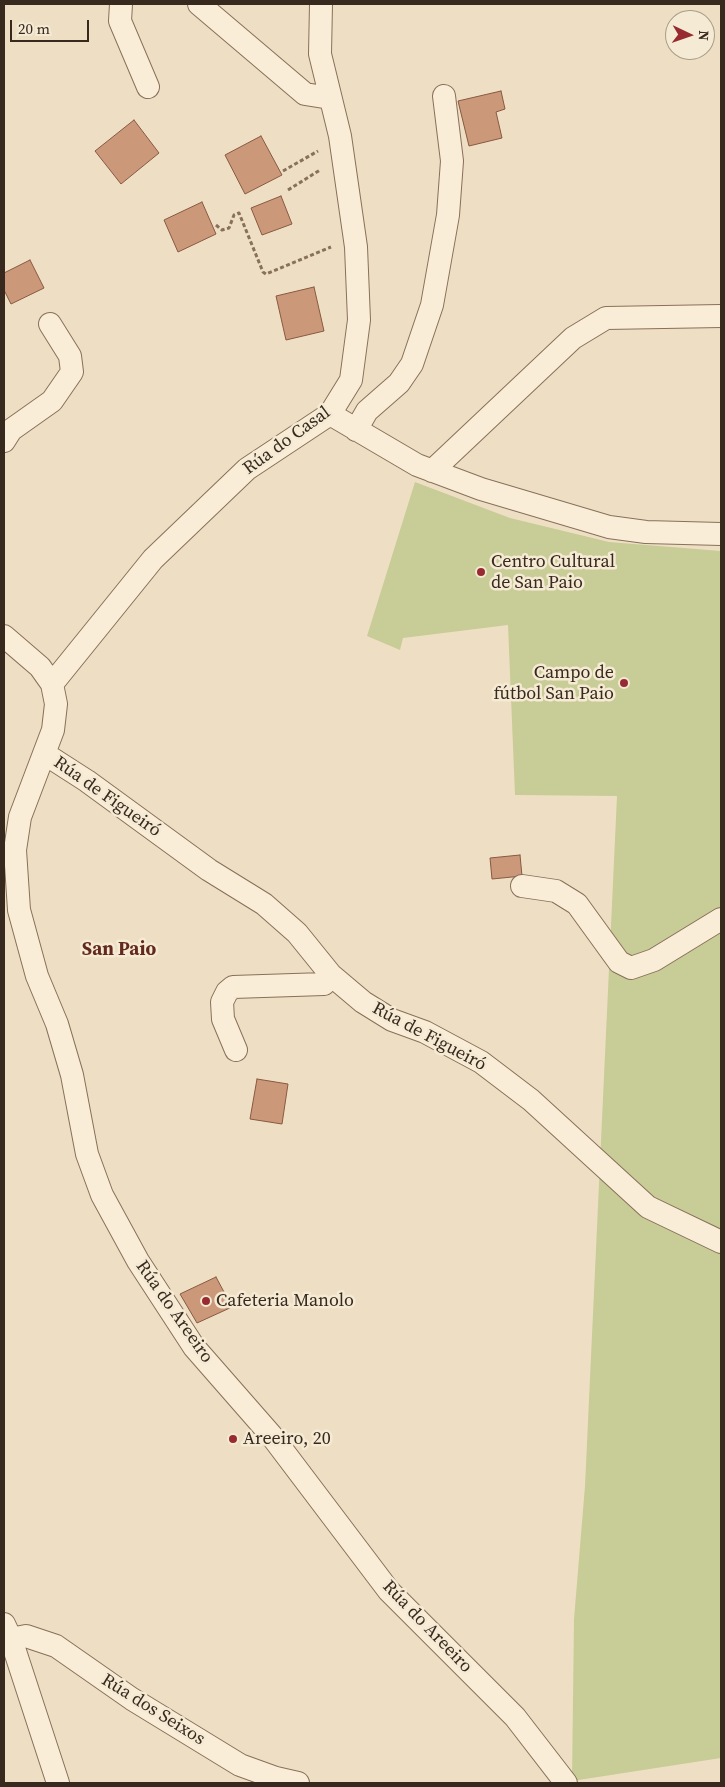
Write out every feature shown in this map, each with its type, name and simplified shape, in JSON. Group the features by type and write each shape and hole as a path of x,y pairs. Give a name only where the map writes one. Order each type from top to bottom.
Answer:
{"street":[{"path":"121,4 120,21 148,87"},
{"path":"199,4 305,94 330,98"},
{"name":"Rúa do Casal","path":"52,684 153,559 247,468 330,414 352,380 359,320 356,247 340,136 320,54 321,4"},
{"path":"356,430 367,412 399,382 412,364 432,304 448,215 452,161 444,96"},
{"path":"432,471 573,338 606,318 721,316"},
{"path":"4,442 11,430 52,401 72,372 70,356 50,324"},
{"path":"330,414 432,471 481,489 610,527 646,532 721,534"},
{"path":"4,636 40,666 52,684 56,704 53,730 45,754"},
{"name":"Rúa do Areeiro","path":"45,754 20,817 9,852 20,910 37,976 57,1024 72,1075 87,1154 102,1194 138,1261 194,1347 271,1435 389,1592 515,1716 566,1783"},
{"name":"Rúa de Figueiró","path":"45,754 88,781 209,870 264,904 297,933 331,975 363,1002 392,1020 425,1032 481,1062 531,1100 648,1207 721,1242"},
{"path":"522,886 556,891 577,904 619,962 631,968 654,960 721,919"},
{"path":"236,1050 223,1019 222,1002 232,987 324,984 331,975"},
{"path":"7,1632 58,1783"},
{"name":"Rúa dos Seixos","path":"7,1632 56,1646 132,1699 240,1765 276,1778 298,1783"}],"path":[{"path":"283,170 320,150"},
{"path":"288,190 326,167"},
{"path":"216,225 222,230 229,228 234,215 239,213 263,272 266,274 336,245"}],"green space":[{"path":"415,482 510,518 609,542 721,551 721,1758 572,1781 574,1619 585,1486 617,796 515,795 508,625 403,638 400,650 367,636"}],"building":[{"path":"501,91 505,109 496,112 502,138 469,146 458,101"},
{"path":"134,120 159,153 121,184 95,151"},
{"path":"261,136 282,175 245,194 225,155"},
{"path":"281,196 292,224 262,235 251,208"},
{"path":"202,202 216,234 178,252 164,220"},
{"path":"30,260 44,288 11,304 4,290 4,273"},
{"path":"314,287 324,331 286,340 276,296"},
{"path":"520,855 522,876 492,879 490,858"},
{"path":"257,1079 288,1084 282,1124 250,1119"},
{"name":"Cafeteria Manolo","path":"216,1277 232,1307 197,1323 180,1294"}],"place":[{"name":"Centro Cultural de San Paio","path":"481,572"},
{"name":"Campo de fútbol San Paio","path":"624,683"},
{"name":"Cafeteria Manolo","path":"206,1301"},
{"name":"Areeiro, 20","path":"233,1439"}],"district":[{"name":"San Paio","path":"119,950"}]}
